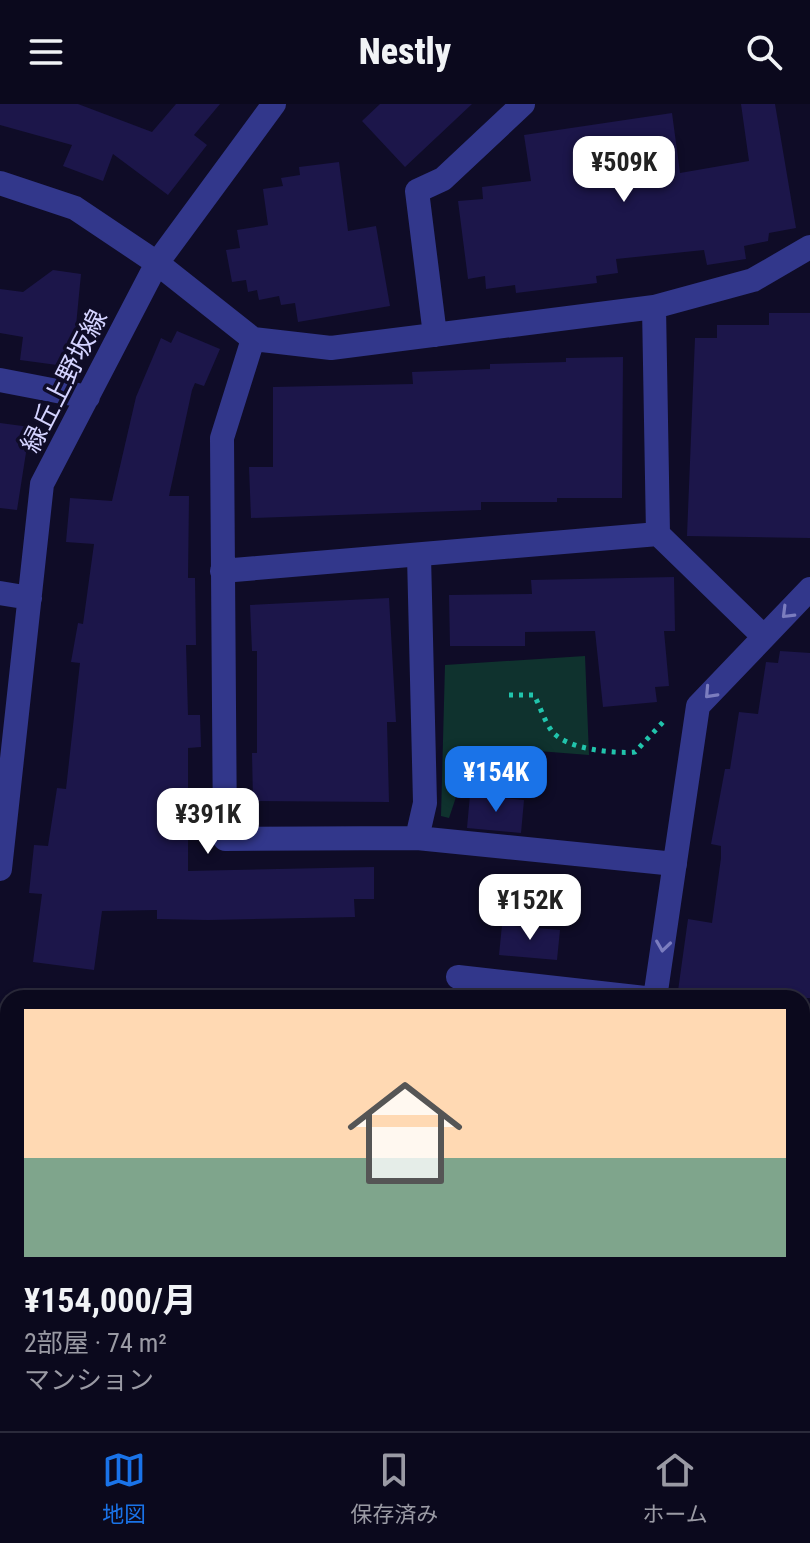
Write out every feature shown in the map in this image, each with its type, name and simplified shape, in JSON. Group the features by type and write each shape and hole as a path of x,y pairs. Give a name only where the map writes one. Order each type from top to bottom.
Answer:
{"street":[{"name":"緑丘上野坂線","path":"0,869 7,745 30,598 42,484 157,263 274,104"},
{"path":"435,335 417,191 443,179 523,104"},
{"path":"0,183 75,208 157,263 253,339 331,348 654,307 753,280 810,247"},
{"path":"654,307 658,534 763,636"},
{"path":"253,339 222,438 225,839 417,838 675,864"},
{"path":"0,380 88,397"},
{"path":"222,571 658,534"},
{"path":"417,838 425,803 419,556"},
{"path":"656,990 698,706 810,589"},
{"path":"0,593 30,598"},
{"path":"458,977 574,990"}],"path":[{"path":"509,695 534,695 552,733 579,746 619,753 635,752 667,717"}],"green space":[{"path":"585,656 589,755 538,751 456,797 449,818 441,816 445,665"}],"building":[{"path":"0,104 78,104 152,132 176,104 220,104 194,135 207,145 168,195 113,154 103,181 63,166 72,145 0,125"},
{"path":"380,104 472,104 405,167 362,121"},
{"path":"741,104 775,104 796,228 769,233 768,241 744,246 746,259 707,265 704,250 616,259 618,273 596,276 597,283 516,293 515,285 486,289 485,276 468,279 458,201 483,199 482,187 531,181 524,135 672,113 680,173 749,161"},
{"path":"339,162 348,231 376,226 390,306 298,322 295,303 281,305 279,296 259,300 257,290 248,292 246,280 232,282 226,250 240,248 237,230 268,225 263,189 283,186 281,178 300,175 299,167"},
{"path":"53,270 81,274 72,367 20,360 23,337 0,333 0,289 23,292"},
{"path":"769,313 810,313 810,538 687,536 695,338 717,338 717,325 769,325"},
{"path":"177,331 220,349 204,386 195,383 192,390 169,496 189,496 188,578 195,578 196,645 186,645 188,715 200,715 201,747 188,748 188,871 374,867 374,899 354,899 355,917 157,919 157,910 102,911 94,970 33,962 42,894 29,893 34,845 48,846 57,788 66,789 80,663 71,662 78,623 83,624 94,544 66,542 70,498 112,501 136,397 161,338 171,343"},
{"path":"623,357 622,498 481,502 481,510 251,518 249,467 273,467 273,387 413,384 412,372 490,369 490,364 566,362 566,358"},
{"path":"0,423 30,427 17,510 0,508"},
{"path":"674,577 675,631 664,631 669,686 655,687 657,702 603,707 595,631 525,632 525,646 450,646 449,595 532,594 531,580"},
{"path":"389,598 396,722 387,722 389,802 253,801 252,753 257,753 257,651 252,651 250,605"},
{"path":"780,651 810,653 810,990 678,990 688,919 712,923 721,846 711,844 725,769 730,769 739,712 758,714 766,662 778,663"},
{"path":"470,795 524,800 521,833 467,828"},
{"path":"502,925 560,930 557,960 499,955"}]}
